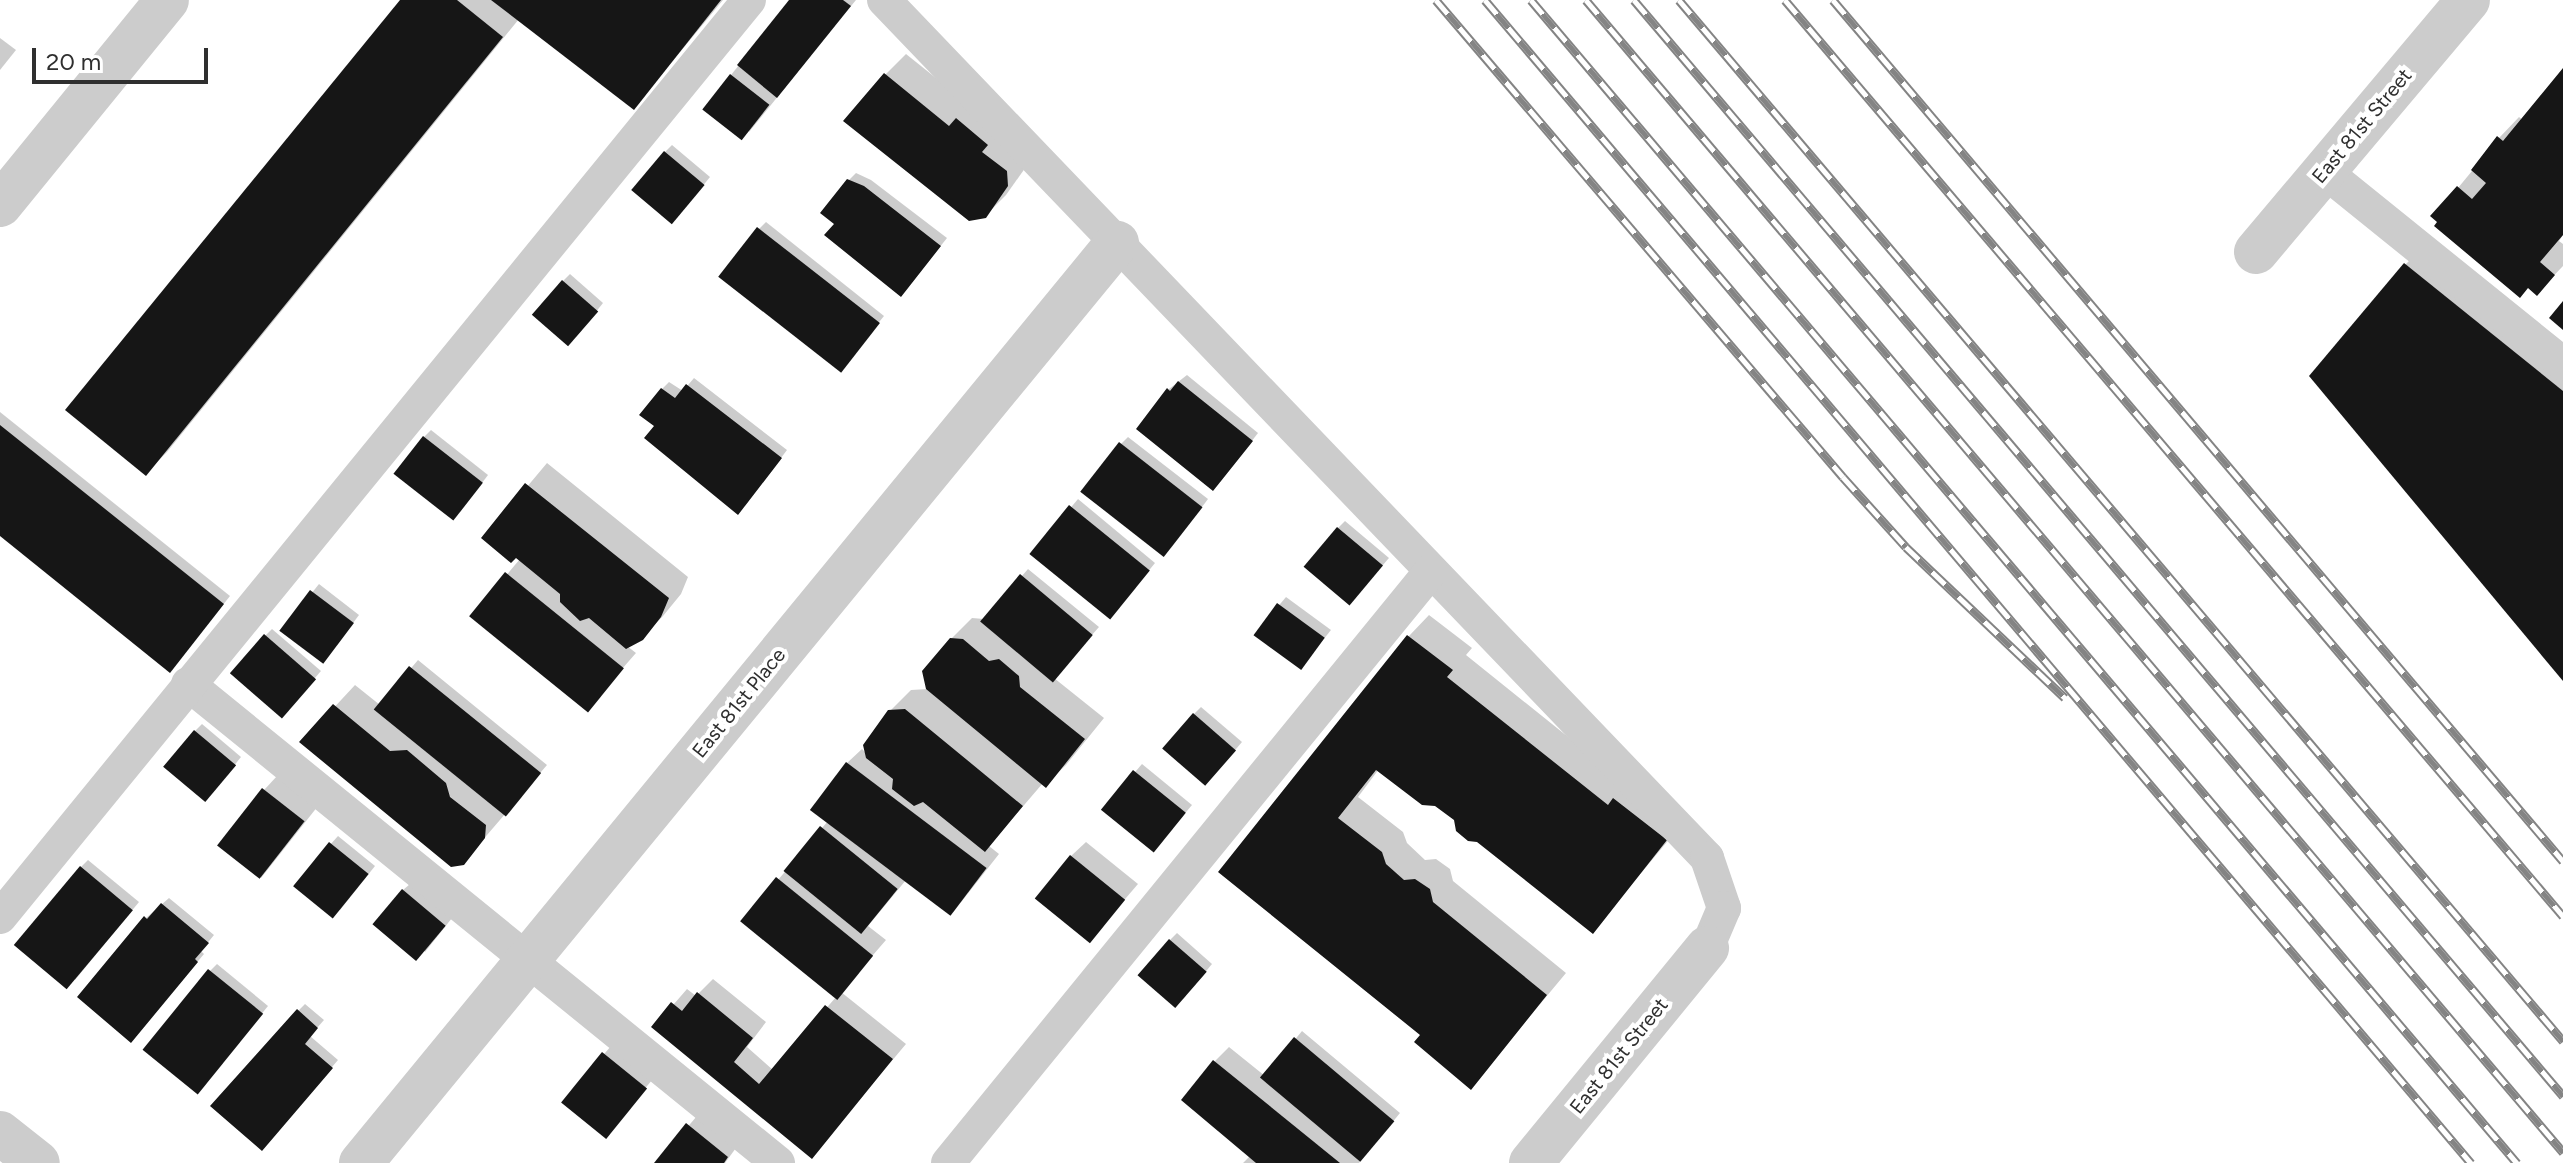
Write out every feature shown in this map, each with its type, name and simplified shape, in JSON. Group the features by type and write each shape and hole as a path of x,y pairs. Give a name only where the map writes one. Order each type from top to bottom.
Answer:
{"street":[{"path":"0,205 167,0"},
{"name":"East 81st Street","path":"2256,252 2468,0"},
{"name":"East 81st Place","path":"361,1163 1117,243"},
{"name":"East 81st Street","path":"1531,1163 1707,948"},
{"path":"0,1133 38,1163"}],"lane":[{"path":"0,917 749,0"},
{"path":"884,0 1707,858 1724,908 1707,948"},
{"path":"2324,171 2563,364"},
{"path":"948,1163 1431,571"},
{"path":"188,684 778,1163"}],"building":[{"path":"400,0 457,0 503,37 146,476 65,410"},
{"path":"491,0 721,0 634,110"},
{"path":"789,0 843,0 851,6 777,98 737,65"},
{"path":"2563,68 2563,235 2540,262 2555,275 2537,296 2528,288 2520,298 2434,226 2437,222 2430,216 2457,186 2472,199 2486,183 2471,170 2497,136 2503,141"},
{"path":"884,73 949,126 956,118 988,145 982,152 1007,171 1008,186 986,218 969,221 843,121"},
{"path":"730,74 769,105 742,140 702,109"},
{"path":"664,151 705,185 672,224 631,190"},
{"path":"847,179 864,186 941,246 901,297 824,235 834,224 820,213"},
{"path":"757,227 880,323 841,373 718,277"},
{"path":"2404,263 2563,391 2563,681 2309,376"},
{"path":"562,280 598,311 568,346 532,315"},
{"path":"2563,301 2563,330 2549,318"},
{"path":"1178,381 1253,441 1213,491 1136,429 1167,388 1170,391"},
{"path":"686,384 782,458 738,515 644,438 654,426 639,415 661,388 675,398"},
{"path":"0,425 224,604 170,673 0,536"},
{"path":"423,436 483,483 453,521 393,474"},
{"path":"1119,442 1203,507 1164,557 1080,492"},
{"path":"525,483 669,598 661,617 643,640 626,649 589,618 580,621 560,602 560,594 516,558 511,563 481,538"},
{"path":"1069,505 1150,570 1110,619 1029,554"},
{"path":"1337,527 1383,566 1350,605 1304,567"},
{"path":"505,572 624,668 588,713 469,616"},
{"path":"1020,574 1093,635 1053,683 980,621"},
{"path":"310,590 354,623 323,664 279,631"},
{"path":"1277,603 1325,638 1301,670 1253,635"},
{"path":"264,634 316,679 282,719 230,673"},
{"path":"1407,635 1453,670 1447,677 1608,805 1613,798 1667,840 1593,934 1477,842 1468,841 1456,831 1454,820 1435,806 1422,805 1376,770 1338,818 1382,852 1386,864 1404,880 1415,879 1430,889 1433,902 1547,995 1471,1090 1414,1042 1420,1035 1218,872"},
{"path":"950,638 963,639 989,661 999,659 1019,676 1020,687 1085,739 1046,788 926,689 922,671"},
{"path":"409,666 541,773 506,817 374,710"},
{"path":"333,704 390,751 407,750 446,783 450,797 486,825 485,838 464,865 451,867 299,742"},
{"path":"905,709 1023,806 985,852 923,802 914,806 892,789 893,779 866,758 863,745 888,710"},
{"path":"1193,713 1236,750 1205,786 1162,748"},
{"path":"194,730 236,765 205,802 163,767"},
{"path":"846,762 987,868 950,916 810,810"},
{"path":"1133,770 1186,813 1154,852 1101,810"},
{"path":"262,788 305,821 260,879 217,846"},
{"path":"820,826 898,889 861,934 783,871"},
{"path":"329,842 369,874 333,918 293,886"},
{"path":"1070,855 1125,900 1090,943 1035,899"},
{"path":"80,866 133,910 67,989 14,945"},
{"path":"776,877 873,956 837,1000 740,921"},
{"path":"402,889 446,926 416,961 372,924"},
{"path":"161,903 209,943 195,959 198,962 131,1043 77,997 144,916 147,919"},
{"path":"1169,939 1207,972 1175,1008 1138,975"},
{"path":"208,969 263,1014 198,1095 143,1050"},
{"path":"697,992 753,1038 734,1062 759,1084 825,1005 893,1059 812,1159 651,1027 671,1002 682,1011"},
{"path":"297,1009 318,1028 305,1044 333,1068 262,1151 210,1106"},
{"path":"1294,1037 1394,1121 1360,1162 1260,1078"},
{"path":"602,1052 647,1089 606,1139 561,1103"},
{"path":"1213,1060 1340,1163 1256,1163 1181,1100"},
{"path":"686,1123 728,1157 724,1163 654,1163"}],"railway":[{"path":"1436,0 1906,547 2065,698"},
{"path":"1485,0 2471,1163"},
{"path":"1531,0 2517,1163"},
{"path":"1586,0 2563,1152"},
{"path":"1634,0 2563,1096"},
{"path":"1679,0 2563,1041"},
{"path":"1785,0 2563,916"},
{"path":"1833,0 2563,861"}]}
